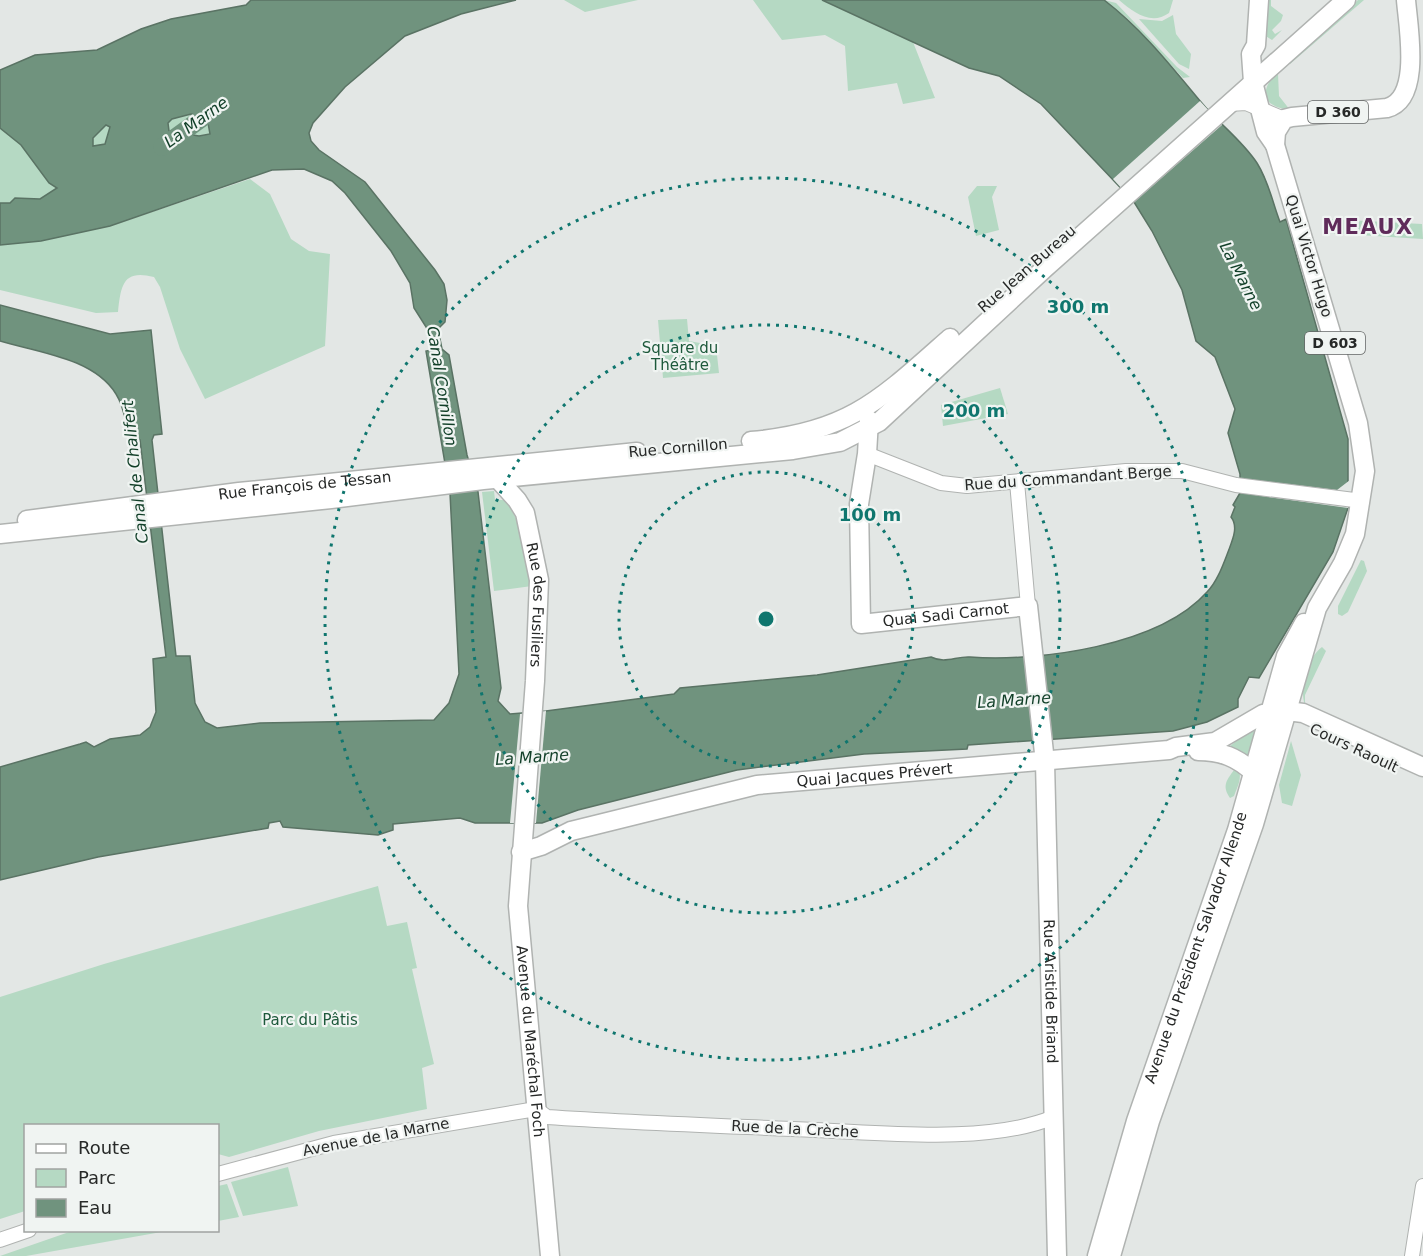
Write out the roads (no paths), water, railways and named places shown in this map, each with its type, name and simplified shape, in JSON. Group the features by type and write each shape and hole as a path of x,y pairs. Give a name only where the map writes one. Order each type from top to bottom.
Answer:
{"main road":[{"path":"1252,68 1259,0"},
{"path":"1124,191 1224,101 1252,68 1330,0"},
{"path":"1252,68 1346,0"},
{"path":"1406,0 1411,55 1409,70"},
{"name":"D 603","path":"1252,68 1257,106 1266,132 1275,145"},
{"name":"D 360","path":"1284,119 1387,108 1399,101 1406,91 1409,70"},
{"path":"1275,145 1276,132 1284,119"},
{"name":"Quai Victor Hugo","path":"1275,145 1358,423 1365,464 1354,500"},
{"name":"Rue Jean Bureau","path":"869,406 1124,191"},
{"name":"Rue Cornillon","path":"487,475 527,476 793,450 837,443 869,429 890,412 1124,191"},
{"path":"867,454 869,406"},
{"name":"Rue Cornillon","path":"487,475 791,438 825,429 869,406"},
{"name":"Quai Sadi Carnot","path":"867,454 859,504 861,624 1028,606"},
{"name":"Rue François de Tessan","path":"115,514 487,475"},
{"name":"Rue des Fusiliers","path":"487,475 510,492 525,513"},
{"name":"Rue des Fusiliers","path":"523,825 540,580 521,489 527,476"},
{"name":"D 603","path":"1279,711 1295,640 1307,618 1317,608 1350,549 1354,500"},
{"path":"0,524 115,514"},
{"path":"0,534 115,514"},
{"name":"Rue Aristide Briand","path":"1028,606 1046,762 1057,1256"},
{"path":"1279,711 1317,608"},
{"name":"Quai Jacques Prévert","path":"521,852 541,846 571,831 757,785 1169,750 1215,742 1235,732 1254,718 1279,711"},
{"name":"Cours Raoult","path":"1279,711 1303,713 1423,767"},
{"name":"Cours Raoult","path":"1279,711 1298,722 1423,779"},
{"name":"Avenue du Président Salvador Allende","path":"1097,1256 1136,1121 1230,850 1254,773 1279,711"},
{"name":"Avenue du Président Salvador Allende","path":"1111,1256 1150,1121 1242,857 1279,711"},
{"path":"1169,750 1177,753 1219,752 1243,763 1254,773 1255,797 1242,839 1242,857"},
{"name":"Avenue du Maréchal Foch","path":"523,825 518,917 550,1256"}],"street":[{"name":"D 360","path":"1398,0 1404,55 1409,70"},
{"path":"1224,101 1257,106 1284,119"},
{"name":"Rue du Commandant Berge","path":"867,454 941,483 967,486 1126,471 1182,471 1238,485 1354,500"},
{"path":"1017,482 1028,606"},
{"name":"Rue de la Crèche","path":"536,1108 547,1117 885,1133 998,1133 1030,1126 1054,1117"},
{"name":"Avenue de la Marne","path":"219,1174 334,1143 536,1108"},
{"path":"1412,1256 1423,1186"},
{"path":"0,1240 24,1232"}],"water":[{"name":"Canal Cornillon","path":"251,0 516,0 461,14 405,36 345,87 313,123 309,133 311,141 319,150 365,182 444,284 447,300 445,322 438,329 442,349 449,355 467,455 478,492 501,688 498,701 510,714 674,694 680,688 817,675 931,657 946,660 965,657 1029,657 1096,647 1129,638 1159,626 1186,611 1211,588 1222,568 1234,534 1231,517 1235,507 1233,505 1240,493 1240,474 1228,433 1235,409 1215,357 1196,341 1182,290 1152,231 1134,202 1041,104 999,76 969,68 822,0 1104,0 1156,48 1208,110 1251,154 1265,177 1280,222 1286,219 1348,439 1348,508 1333,552 1259,678 1249,677 1238,699 1238,707 1207,722 1173,731 968,745 967,749 864,754 737,770 578,810 542,823 475,823 460,818 393,824 393,830 378,835 283,827 280,821 269,823 268,828 98,857 0,880 0,767 86,742 94,747 110,739 140,735 150,727 156,712 153,659 166,657 140,440 136,437 130,438 119,399 106,382 94,372 64,358 0,341 0,305 110,334 151,330 162,434 154,435 152,440 176,656 190,656 195,703 205,722 217,728 260,723 434,720 449,703 459,674 450,493 426,351 432,350 428,330 414,308 410,283 391,251 345,193 332,181 304,169 272,170 110,226 41,241 0,245 0,203 10,203 15,198 40,199 57,188 49,183 21,145 0,128 0,70 35,55 97,50 141,29 171,19 246,5","holes":["191,114 207,117 210,134 199,136 169,131 168,123 172,119","106,125 110,127 105,144 93,146 93,138"]}],"waterway":[{"name":"La Marne","path":"162,147 223,103"}],"district":[{"name":"MEAUX","path":"1368,227"}],"park label":[{"name":"Square du Théâtre","path":"680,356"},
{"name":"Parc du Pâtis","path":"310,1020"}],"water label":[{"name":"Canal de Chalifert","path":"135,472"}]}
